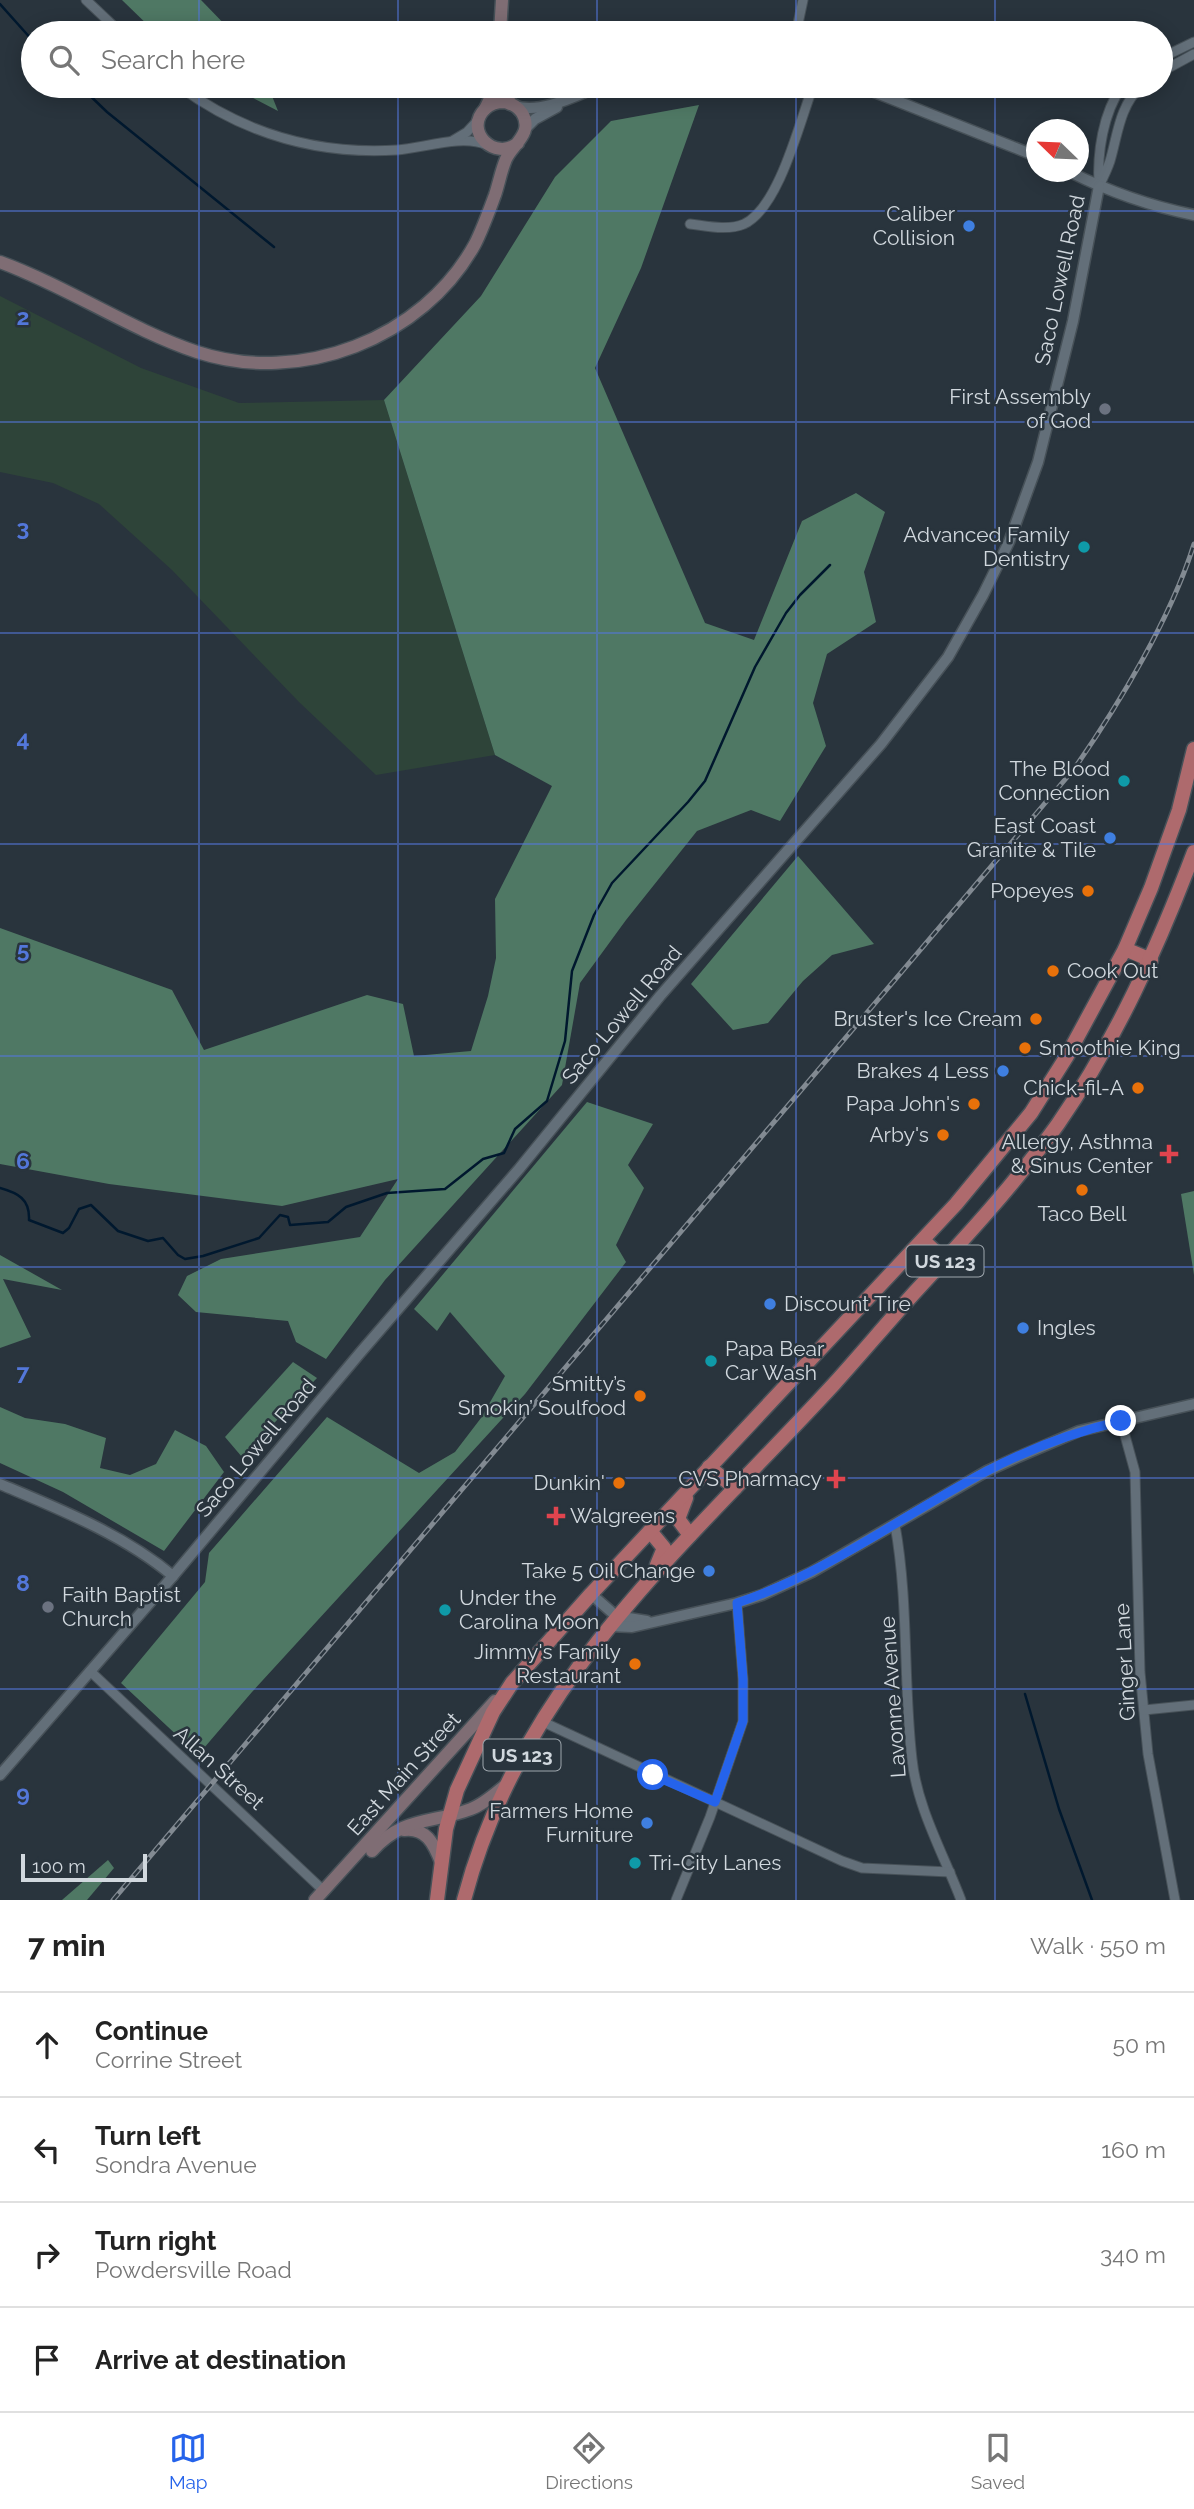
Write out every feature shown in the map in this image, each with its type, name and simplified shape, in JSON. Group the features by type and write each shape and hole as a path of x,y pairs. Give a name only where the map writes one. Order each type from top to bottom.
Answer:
{"highway":[{"name":"US 123","path":"437,1900 441,1862 457,1790 479,1738 512,1683 591,1594 956,1204 1031,1113 1067,1056 1125,949 1151,888 1179,810 1193,758"},
{"name":"US 123","path":"464,1900 481,1847 507,1784 541,1721 575,1670 654,1573 835,1383 945,1261 1058,1123 1102,1052 1151,960 1194,852"},
{"path":"1125,949 1151,960"},
{"path":"923,1240 945,1261"},
{"path":"709,1467 735,1488"},
{"path":"690,1535 678,1519 678,1514 691,1487"},
{"path":"650,1531 664,1548 654,1573"}],"main road":[{"path":"501,21 502,0"},
{"path":"490,98 482,113 479,134 491,147 497,167 496,192"},
{"path":"0,262 200,353 269,362 324,357 374,339 410,317 438,293 475,244 505,161 525,129 524,119 509,98"},
{"path":"482,113 499,102 512,105"},
{"path":"491,147 509,149 518,143"},
{"name":"East Main Street","path":"320,1896 512,1683"},
{"name":"East Main Street","path":"320,1896 348,1876 393,1832 407,1825 477,1806 507,1784"},
{"path":"393,1832 411,1829 425,1835 432,1842 441,1862"}],"street":[{"path":"86,0 108,21"},
{"path":"799,21 803,0"},
{"path":"1173,52 1194,42"},
{"path":"1173,65 1194,54"},
{"path":"196,98 247,126 325,148 397,150 450,142 479,141 491,147"},
{"path":"512,105 527,110 567,98"},
{"path":"525,129 535,119 571,98"},
{"path":"690,223 732,228 749,221 760,212 768,202 786,163 809,98"},
{"path":"890,98 1026,152"},
{"path":"1099,186 1098,158 1116,98"},
{"path":"1099,186 1110,163 1122,114 1130,98"},
{"path":"450,142 467,132 482,113"},
{"path":"1089,181 1166,209 1194,215"},
{"name":"Saco Lowell Road","path":"0,1775 519,1169 660,996 881,744 948,657 1009,542 1038,462 1073,321 1099,186"},
{"path":"591,1594 613,1621 632,1627 737,1603 762,1595 812,1572 987,1471 1018,1457 1079,1431 1194,1404"},
{"name":"Ginger Lane","path":"1121,1421 1135,1472 1140,1661 1148,1754 1175,1900"},
{"path":"0,1484 108,1533 155,1560 173,1576"},
{"name":"Lavonne Avenue","path":"895,1525 902,1564 912,1760 920,1801 961,1900"},
{"path":"676,1900 715,1802 743,1721 742,1642 737,1603"},
{"name":"Allan Street","path":"90,1671 320,1896"},
{"path":"1144,1710 1194,1704"},
{"path":"541,1721 842,1861 862,1868 950,1872"}],"green space":[{"path":"122,0 201,0 221,21 144,21"},
{"path":"253,98 273,98 278,111"},
{"path":"699,105 641,268 595,368 705,623 754,640 802,521 856,493 885,512 864,572 876,622 827,654 813,703 826,746 780,821 751,810 697,831 580,983 562,1085 385,1280 326,1359 296,1342 288,1321 196,1312 178,1295 187,1276 221,1259 360,1237 398,1179 282,1206 109,1184 0,1164 0,928 172,990 204,1050 367,995 403,1004 414,1056 471,1051 488,996 496,958 495,899 552,786 495,755 384,400 481,296 555,177 611,121"},
{"path":"0,296 141,368 239,403 384,400 495,755 376,775 299,702 172,570 99,504 53,483 0,472"},
{"path":"798,856 874,944 832,955 803,981 768,1023 733,1030 691,984"},
{"path":"587,1102 653,1124 628,1165 644,1188 616,1245 626,1262 525,1394 252,1692 198,1755 121,1683 205,1582 209,1553 327,1417 419,1473 455,1452 481,1418 505,1376 450,1312 437,1331 414,1309"},
{"path":"1194,1191 1194,1275 1181,1194"},
{"path":"0,1255 62,1290 3,1279 31,1337 0,1348"},
{"path":"293,1362 317,1378 242,1457 225,1437"},
{"path":"0,1407 25,1418 65,1424 106,1438 100,1468 130,1475 156,1464 175,1430 206,1446 224,1472 164,1551 63,1492 0,1463"},
{"path":"108,1860 114,1868 87,1900 62,1900"}],"waterway":[{"path":"0,4 21,28"},
{"path":"92,98 274,247"},
{"path":"0,1188 22,1198 29,1213 29,1220 63,1233 69,1228 79,1209 91,1205 118,1231 148,1241 163,1238 185,1259 259,1238 280,1215 288,1217 290,1225 328,1222 346,1207 387,1193 445,1189 483,1159 504,1153 515,1129 547,1101 565,1041 572,971 594,915 612,883 705,781 755,667 786,613 830,565"},
{"path":"1025,1694 1059,1809 1092,1900"}],"railway":[{"path":"113,1900 1074,769 1142,661 1172,602 1194,544"}],"place":[{"name":"Caliber Collision","path":"969,226"},
{"name":"First Assembly of God","path":"1105,409"},
{"name":"Advanced Family Dentistry","path":"1084,547"},
{"name":"The Blood Connection","path":"1124,781"},
{"name":"East Coast Granite & Tile","path":"1110,838"},
{"name":"Popeyes","path":"1088,891"},
{"name":"Cook Out","path":"1053,971"},
{"name":"Bruster's Ice Cream","path":"1036,1019"},
{"name":"Smoothie King","path":"1025,1048"},
{"name":"Brakes 4 Less","path":"1003,1071"},
{"name":"Chick-fil-A","path":"1138,1088"},
{"name":"Papa John's","path":"974,1104"},
{"name":"Arby's","path":"943,1135"},
{"name":"Allergy, Asthma & Sinus Center","path":"1169,1154"},
{"name":"Taco Bell","path":"1082,1190"},
{"name":"Discount Tire","path":"770,1304"},
{"name":"Ingles","path":"1023,1328"},
{"name":"Papa Bear Car Wash","path":"711,1361"},
{"name":"Smitty’s Smokin’ Soulfood","path":"640,1396"},
{"name":"CVS Pharmacy","path":"836,1479"},
{"name":"Dunkin'","path":"619,1483"},
{"name":"Walgreens","path":"556,1516"},
{"name":"Take 5 Oil Change","path":"709,1571"},
{"name":"Faith Baptist Church","path":"48,1607"},
{"name":"Under the Carolina Moon","path":"445,1610"},
{"name":"Jimmy's Family Restaurant","path":"635,1664"},
{"name":"Farmers Home Furniture","path":"647,1823"},
{"name":"Tri-City Lanes","path":"635,1863"}],"route":[{"path":"653,1775 715,1802 743,1721 741,1629 737,1603 762,1595 812,1572 987,1471 1079,1431 1121,1421"}]}
